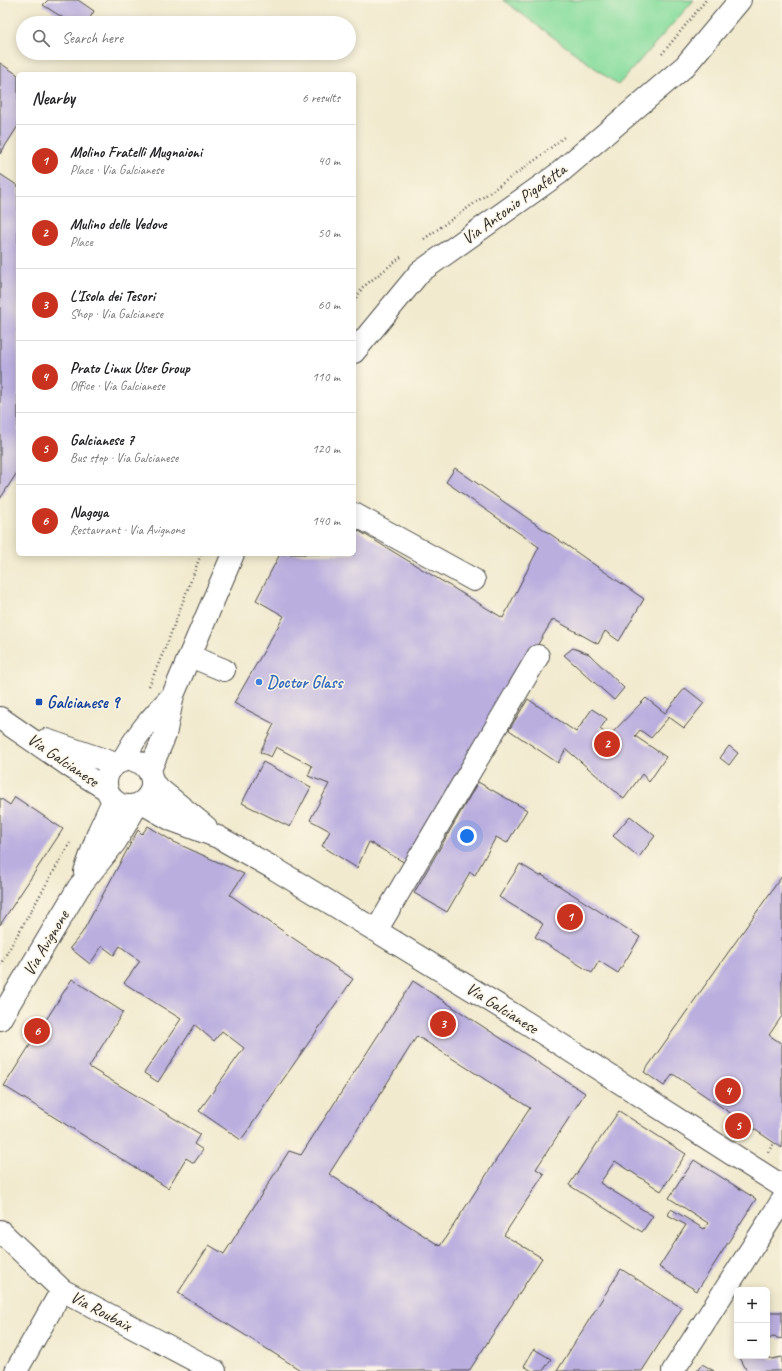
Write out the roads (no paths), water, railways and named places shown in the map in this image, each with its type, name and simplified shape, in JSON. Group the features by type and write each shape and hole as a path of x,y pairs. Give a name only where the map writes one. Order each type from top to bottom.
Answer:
{"street":[{"name":"Via Antonio Pigafetta","path":"356,350 420,272 558,174 685,66 740,0"},
{"path":"356,515 474,580"},
{"path":"139,804 147,797 151,778 165,735 173,695 232,556"},
{"path":"190,656 224,670"},
{"path":"376,931 515,692 538,656"},
{"path":"120,762 130,745 145,725 173,695"},
{"name":"Via Galcianese","path":"0,718 21,731 124,806 139,804 172,820 218,836 276,869 527,1023 782,1186"},
{"name":"Via Galcianese","path":"21,731 120,762 138,762 151,778 218,836"},
{"name":"Via Galcianese","path":"110,795 107,775 120,762"},
{"name":"Via Avignone","path":"79,887 110,795"},
{"name":"Via Avignone","path":"0,1019 79,887 116,841 139,804"},
{"path":"673,1371 782,1201"},
{"name":"Via Roubaix","path":"0,1231 62,1290 215,1371"},
{"path":"16,1371 62,1290"}],"place":[{"name":"Doctor Glass","path":"259,682"},
{"name":"Galcianese 9","path":"39,702"},
{"name":"Mulino delle Vedove","path":"607,744"},
{"name":"Molino Fratelli Mugnaioni","path":"570,917"},
{"name":"L'Isola dei Tesori","path":"443,1024"},
{"name":"Nagoya","path":"37,1031"},
{"name":"Prato Linux User Group","path":"728,1091"},
{"name":"Galcianese 7","path":"738,1126"}]}
